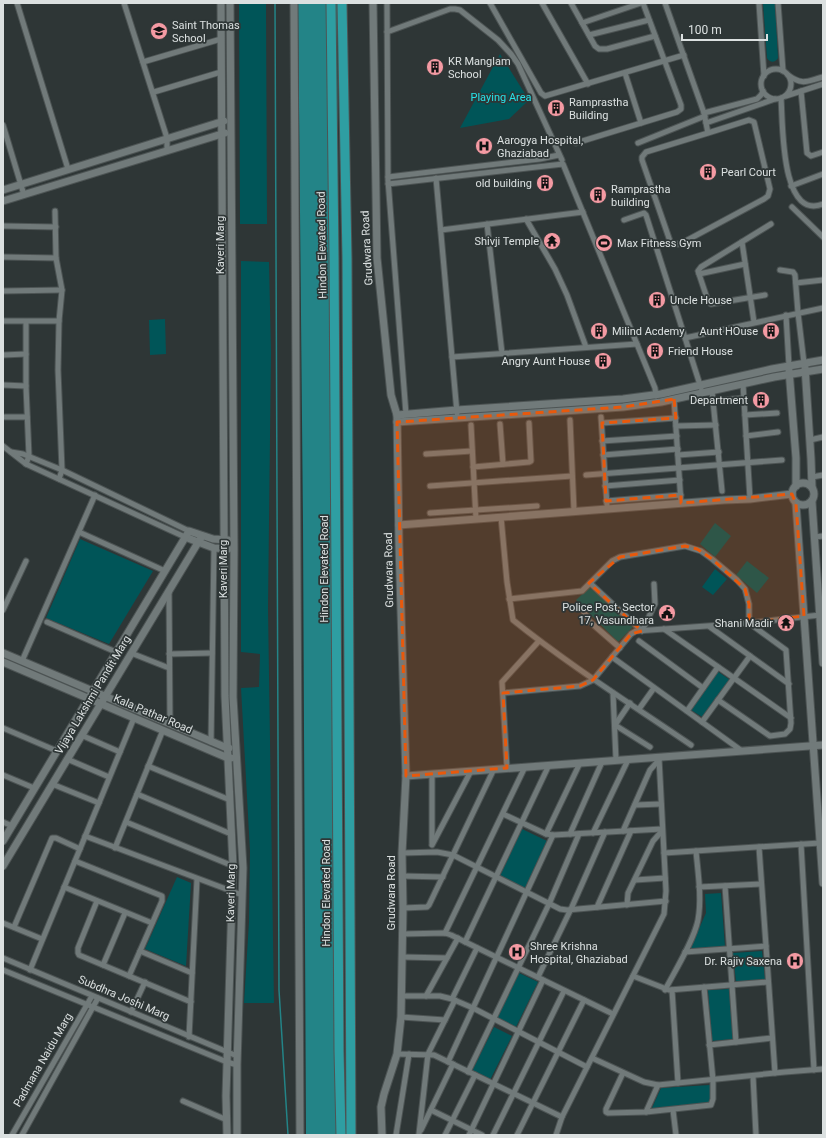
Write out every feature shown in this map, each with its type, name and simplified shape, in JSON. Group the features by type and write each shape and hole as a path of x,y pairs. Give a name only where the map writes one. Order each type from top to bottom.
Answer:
{"highway":[{"name":"Hindon Elevated Road","path":"331,3 339,1051 341,1135"},
{"path":"342,3 347,258 351,1135"}],"street":[{"path":"17,3 68,169"},
{"path":"124,3 154,92 167,138 167,150"},
{"name":"Kaveri Marg","path":"221,3 224,696 233,866 227,1062 227,1135"},
{"name":"Kaveri Marg","path":"230,3 234,540 233,697 243,868 237,1056 237,1135"},
{"path":"294,3 300,1135"},
{"name":"Grudwara Road","path":"373,3 377,258 391,395 397,419 406,776 402,853 403,908 401,1017 397,1054 381,1107 382,1135"},
{"path":"387,3 388,184 406,414"},
{"path":"490,3 541,93 545,96 684,55"},
{"path":"542,3 588,84"},
{"path":"571,3 595,46 603,50 655,36"},
{"path":"576,143 678,112 681,109 681,105 642,3 582,23"},
{"path":"665,3 704,115 708,133"},
{"path":"759,3 764,76"},
{"path":"778,3 785,73 791,86 790,90 783,97 788,178 797,196 808,205 816,207 823,204"},
{"path":"387,32 450,9 455,8 463,12 498,40 518,64 561,158 540,159 388,177"},
{"path":"589,35 649,20"},
{"path":"143,62 221,39"},
{"path":"775,99 770,98 765,94 761,86 762,80 766,73 774,69 802,82 823,77"},
{"path":"154,92 221,72"},
{"path":"625,73 642,123"},
{"path":"706,123 823,84"},
{"path":"638,143 704,115 757,99 762,95 763,91"},
{"path":"801,91 807,153 811,156 823,152"},
{"path":"3,190 230,119"},
{"path":"749,120 754,122 770,192 764,199 680,244 674,244 670,241 642,157 646,152 708,133 749,120"},
{"path":"3,125 24,194"},
{"path":"3,201 230,131"},
{"path":"113,155 116,166"},
{"path":"388,184 564,164 655,388 657,402"},
{"path":"791,186 823,174"},
{"path":"436,178 457,418"},
{"path":"792,207 823,237"},
{"path":"55,211 56,258 62,290 59,321 58,370 62,470 58,479"},
{"path":"441,230 583,212"},
{"path":"624,220 644,213 646,215 702,392"},
{"path":"526,219 555,269 567,295 586,347"},
{"path":"487,224 502,353"},
{"path":"765,295 711,304 708,301 698,271 701,267 771,224"},
{"path":"3,226 56,226"},
{"path":"742,242 754,322"},
{"path":"3,257 56,258"},
{"path":"699,274 745,264"},
{"path":"780,270 795,274 798,312 806,372 813,490 812,502 820,574 820,615 823,663"},
{"path":"796,283 823,280"},
{"path":"3,291 62,290"},
{"path":"685,338 798,312 823,308"},
{"path":"786,315 796,458 796,486 792,494 793,500 796,504 823,883"},
{"path":"3,321 59,321"},
{"path":"26,322 26,386 29,456 26,464"},
{"path":"223,337 232,336"},
{"path":"452,357 637,344"},
{"path":"3,355 26,354"},
{"path":"397,419 406,414 623,399 656,394 823,360"},
{"path":"397,419 457,418 623,407 674,399 774,376 790,375 823,368"},
{"path":"743,384 750,499"},
{"path":"3,385 26,386"},
{"path":"712,391 722,491"},
{"path":"713,401 744,398"},
{"path":"674,399 681,499"},
{"path":"745,415 777,413"},
{"path":"5,417 27,417"},
{"path":"601,417 606,503 681,499 750,499 792,494"},
{"path":"602,423 676,418"},
{"path":"570,420 574,511"},
{"path":"473,467 531,461 529,423"},
{"path":"500,424 503,464"},
{"path":"471,425 476,519"},
{"path":"676,426 716,425"},
{"path":"746,436 778,432"},
{"path":"602,441 677,436"},
{"path":"810,440 823,437"},
{"path":"3,446 26,464 116,505 200,539 214,548 234,549"},
{"path":"426,454 472,451"},
{"path":"11,452 29,456 62,470 119,497 187,534"},
{"path":"603,455 719,452"},
{"path":"586,474 782,460"},
{"path":"812,477 823,475"},
{"path":"430,486 572,476"},
{"path":"605,486 680,480"},
{"path":"796,486 806,483 813,490 823,492"},
{"path":"22,661 95,495"},
{"path":"116,505 119,497"},
{"path":"399,525 574,511 681,499"},
{"path":"796,504 806,506 812,502"},
{"path":"430,513 537,506"},
{"path":"501,517 509,599 513,620 593,680 630,703 691,745"},
{"path":"79,532 165,571"},
{"name":"Vijaya Lakshmi Pandit Marg","path":"3,841 187,534"},
{"path":"815,537 823,536"},
{"path":"200,539 234,540"},
{"name":"Vijaya Lakshmi Pandit Marg","path":"3,866 200,539"},
{"path":"509,599 582,591 612,561 620,557 685,546 701,551 745,588 749,604 749,624"},
{"path":"211,742 214,548"},
{"path":"3,610 26,561"},
{"path":"590,583 642,631"},
{"path":"642,631 655,604 654,584"},
{"path":"169,589 170,724"},
{"path":"584,612 589,621 620,648"},
{"path":"503,693 580,686 593,680 631,634 636,631 749,624 820,615"},
{"path":"48,622 116,652"},
{"path":"718,700 771,737 788,732 791,718 786,650 749,624"},
{"path":"710,627 789,684"},
{"path":"664,629 791,718"},
{"path":"507,768 502,682 539,641"},
{"path":"639,641 703,688"},
{"name":"Kala Pathar Road","path":"3,653 227,748"},
{"path":"131,653 170,668"},
{"path":"169,654 212,653"},
{"path":"702,722 750,656"},
{"path":"612,657 742,751"},
{"name":"Kala Pathar Road","path":"3,662 228,758"},
{"path":"687,711 718,667"},
{"path":"639,709 654,688"},
{"path":"613,693 616,760"},
{"path":"615,725 630,703"},
{"path":"30,970 134,718"},
{"path":"615,725 650,748"},
{"path":"3,728 57,751"},
{"path":"115,848 163,730"},
{"path":"81,735 120,752"},
{"path":"406,776 616,760 659,759 823,745"},
{"path":"227,748 236,748"},
{"path":"228,758 237,757"},
{"path":"67,759 110,777"},
{"path":"556,1135 562,1117 664,914 666,901 659,759"},
{"path":"623,831 650,770 659,759"},
{"path":"593,833 628,760"},
{"path":"570,834 602,762"},
{"path":"546,834 580,763"},
{"path":"465,942 548,765"},
{"path":"148,766 230,800"},
{"path":"445,932 525,767"},
{"path":"403,908 428,907 494,770"},
{"path":"432,845 470,771"},
{"path":"432,774 432,852"},
{"path":"3,775 34,788"},
{"path":"52,784 99,803"},
{"path":"137,794 231,834"},
{"path":"634,805 661,804"},
{"path":"503,814 546,834 553,835 631,830 662,830"},
{"path":"3,822 12,826"},
{"path":"126,822 233,866"},
{"path":"597,907 631,830"},
{"path":"627,905 628,893 653,842 662,830"},
{"path":"538,977 571,909 605,832"},
{"path":"468,1072 548,904 579,834"},
{"path":"448,1062 553,835"},
{"path":"85,836 242,895"},
{"path":"14,927 52,838 56,838 80,849"},
{"path":"664,853 820,843"},
{"path":"801,844 814,1070"},
{"path":"758,847 775,1073"},
{"path":"665,990 685,952 698,922 700,911 696,851"},
{"path":"402,853 432,852 453,855 560,909 666,901"},
{"path":"75,861 162,896 162,901 129,976"},
{"path":"402,876 443,877"},
{"path":"635,880 665,878"},
{"path":"189,1037 197,879"},
{"path":"699,887 761,884"},
{"path":"725,886 736,1042"},
{"path":"64,887 152,923"},
{"path":"97,901 77,950 80,955 191,1002"},
{"path":"103,965 125,912"},
{"path":"3,923 42,939"},
{"path":"402,934 445,932 613,1014"},
{"path":"426,996 458,938"},
{"path":"685,952 766,946"},
{"path":"419,1134 428,1054 477,948"},
{"path":"140,951 192,973"},
{"path":"402,957 447,958"},
{"name":"Subdhra Joshi Marg","path":"3,958 237,1056"},
{"name":"Subdhra Joshi Marg","path":"3,970 237,1065"},
{"path":"633,976 665,990 768,982"},
{"path":"470,1132 543,980"},
{"path":"131,1012 145,982"},
{"path":"623,1073 606,1109 608,1114 711,1106 713,1099 713,1080 704,987"},
{"path":"493,1135 564,990"},
{"path":"672,990 678,1083"},
{"name":"Padmana Naidu Marg","path":"12,1135 92,996"},
{"path":"401,996 440,996 453,999 587,1068"},
{"name":"Padmana Naidu Marg","path":"22,1135 98,998"},
{"path":"517,1135 584,1000"},
{"path":"401,1017 445,1020"},
{"path":"710,1045 772,1038"},
{"path":"397,1054 434,1055 562,1117"},
{"path":"396,1135 409,1054"},
{"path":"592,1058 644,1082 658,1085 823,1069"},
{"path":"419,1134 453,1064"},
{"path":"445,1135 474,1075"},
{"path":"753,1076 756,1135"},
{"path":"646,1112 658,1085"},
{"path":"183,1101 227,1120"},
{"path":"431,1110 470,1132 482,1135"},
{"path":"673,1110 676,1135"}],"highlighted area":[{"path":"674,399 676,418 602,423 606,501 681,495 681,503 792,494 796,504 804,616 749,623 749,604 745,589 712,559 697,549 685,546 620,557 589,583 642,631 631,634 593,680 580,686 503,693 507,768 406,776 397,422 623,407"}],"green space":[{"path":"239,3 266,3 267,224 240,224"},
{"path":"763,3 775,3 778,58 774,62 771,62 767,58"},
{"name":"Playing Area","path":"500,54 529,100 509,119 460,128"},
{"path":"241,261 269,262 271,353 268,608 274,1003 244,1003 249,922 250,851 241,688 259,687 260,654 241,652"},
{"path":"165,319 166,354 150,355 149,320"},
{"path":"715,523 731,536 715,557 700,544"},
{"path":"80,539 153,571 109,644 46,618"},
{"path":"747,561 769,578 757,593 736,575"},
{"path":"715,569 727,579 713,595 702,587"},
{"path":"591,586 633,627 618,642 576,600"},
{"path":"717,671 730,680 704,718 691,710"},
{"path":"522,829 547,841 524,890 499,878"},
{"path":"177,877 191,883 186,966 145,949"},
{"path":"721,893 725,947 690,949 706,913 705,894"},
{"path":"762,951 765,979 736,982 733,953"},
{"path":"519,973 538,982 515,1029 496,1020"},
{"path":"729,989 733,1039 712,1041 708,990"},
{"path":"494,1027 512,1036 490,1080 472,1071"},
{"path":"710,1085 711,1104 651,1110 661,1088"}],"shaded area":[{"path":"298,3 337,3 342,1135 306,1135 303,523"}],"waterway":[{"path":"275,3 279,990 288,1135"}],"place":[{"name":"Saint Thomas School","path":"159,31"},
{"name":"KR Manglam School","path":"435,67"},
{"name":"Ramprastha Building","path":"556,108"},
{"name":"Aarogya Hospital, Ghaziabad","path":"484,146"},
{"name":"Pearl Court","path":"708,172"},
{"name":"old building","path":"545,183"},
{"name":"Ramprastha building","path":"598,195"},
{"name":"Shivji Temple","path":"552,241"},
{"name":"Max Fitness Gym","path":"604,243"},
{"name":"Uncle House","path":"657,300"},
{"name":"Milind Acdemy","path":"599,331"},
{"name":"Aunt HOuse","path":"771,331"},
{"name":"Friend House","path":"655,351"},
{"name":"Angry Aunt House","path":"603,361"},
{"name":"Department","path":"761,400"},
{"name":"Police Post, Sector 17, Vasundhara","path":"667,613"},
{"name":"Shani Madir","path":"786,623"},
{"name":"Shree Krishna Hospital, Ghaziabad","path":"517,952"},
{"name":"Dr. Rajiv Saxena","path":"795,961"}]}
